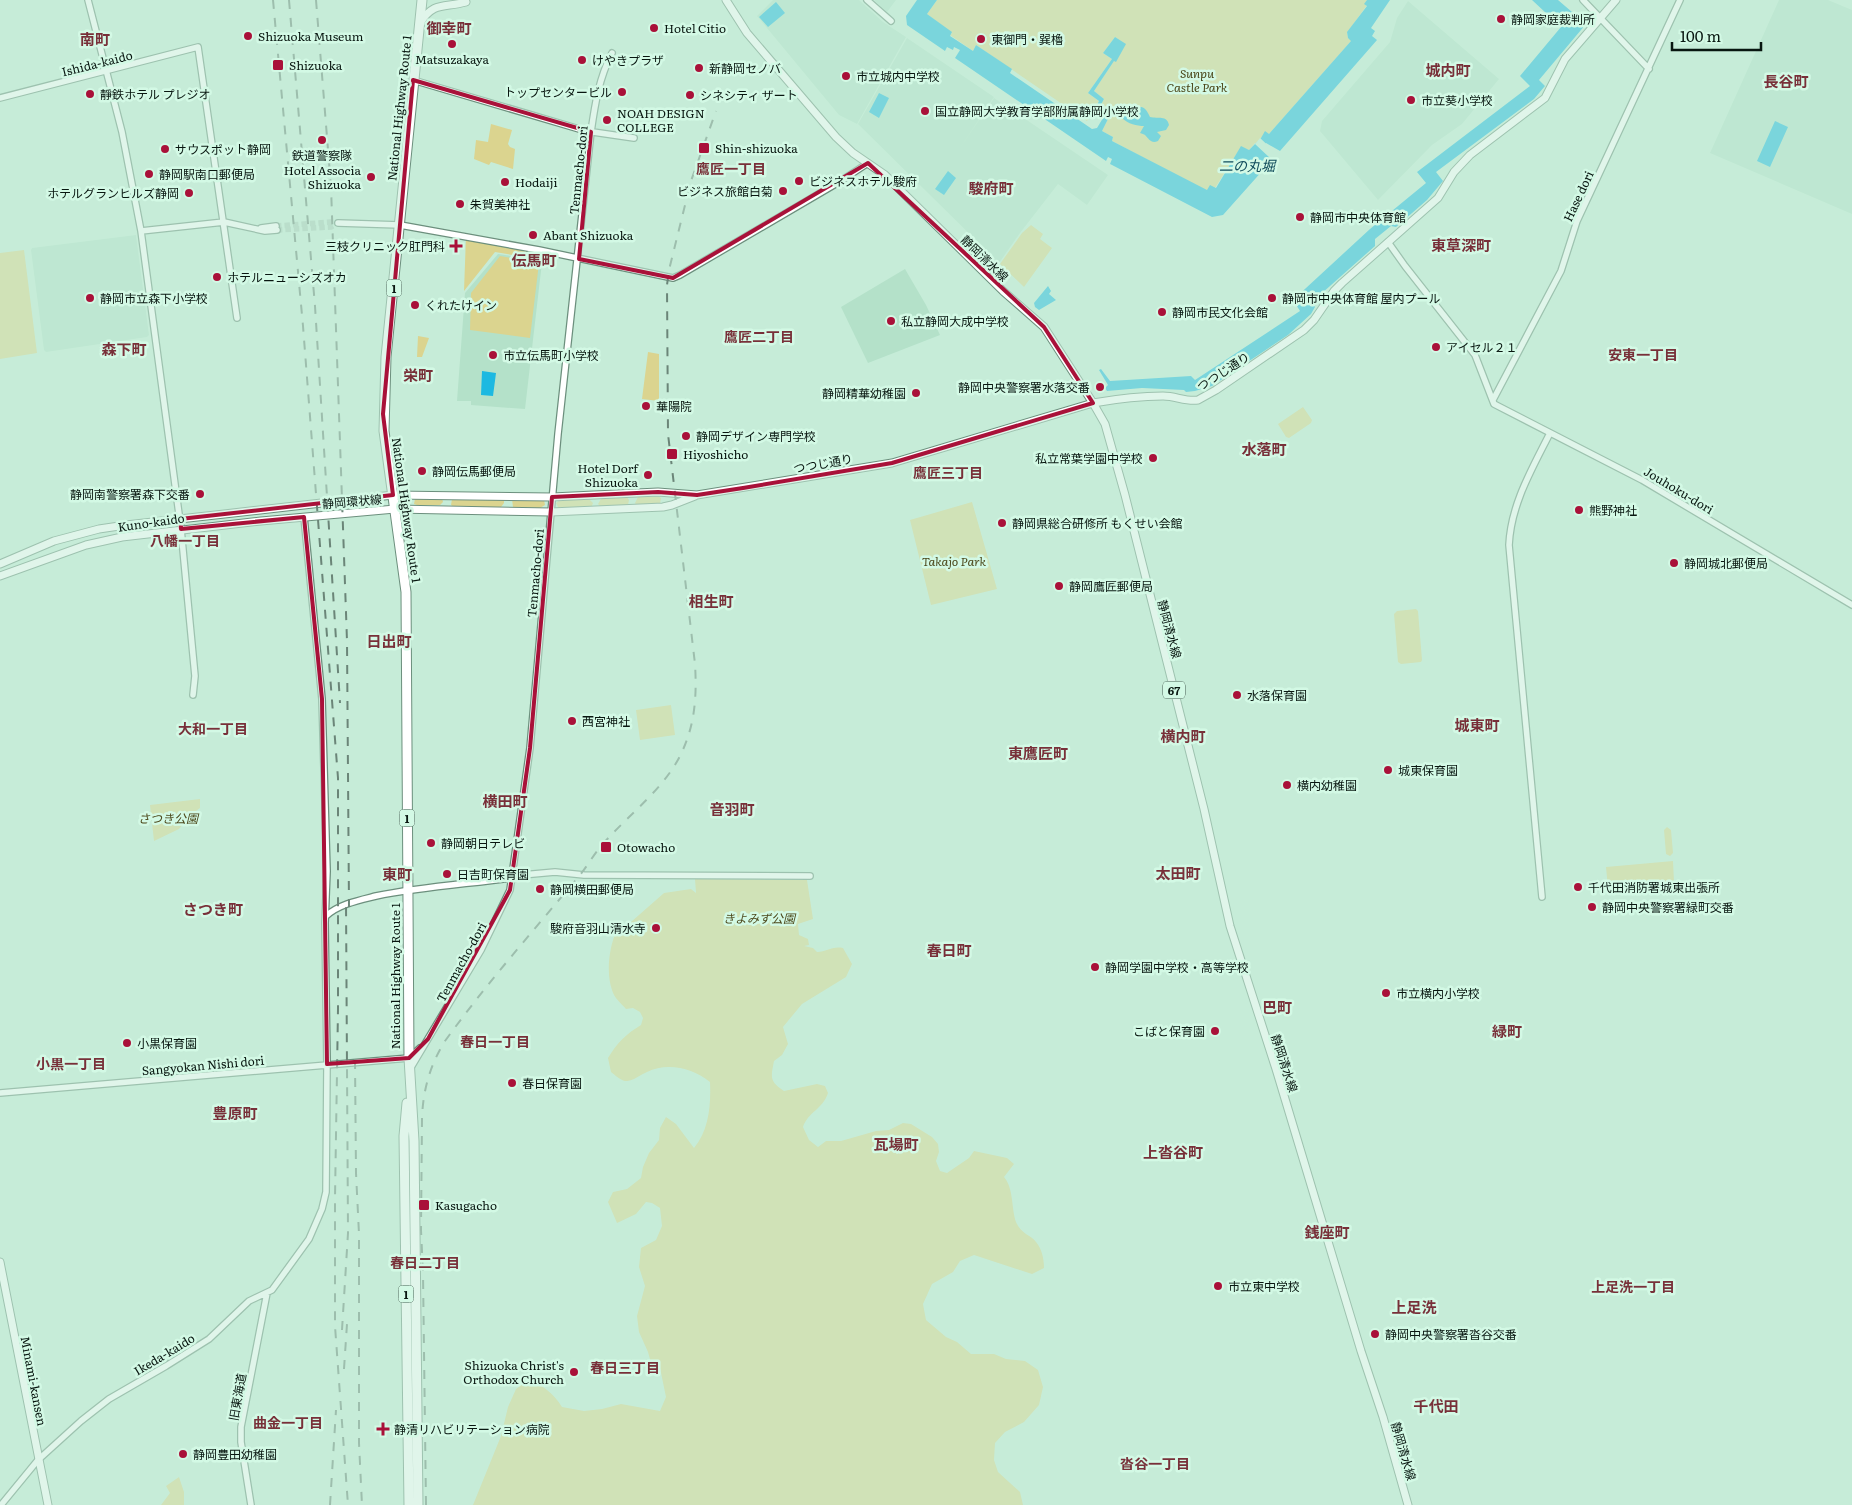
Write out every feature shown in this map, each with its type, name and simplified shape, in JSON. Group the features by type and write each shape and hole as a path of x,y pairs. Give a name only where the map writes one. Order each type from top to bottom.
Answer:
{"highway":[{"name":"National Highway Route 1","path":"418,1505 414,1141 409,1083 406,592 385,449 383,414 386,357 421,1"},
{"name":"National Highway Route 1","path":"408,1505 404,1136 409,1083"}],"main road":[{"path":"455,0 469,1"},
{"name":"静岡清水線","path":"726,0 747,33 836,138 853,153 885,175 1003,291 1044,327 1105,424 1204,809 1230,926 1383,1417 1408,1505"},
{"name":"つつじ通り","path":"393,495 552,497 658,492 697,495 892,463 1093,403 1164,396 1190,401 1204,398 1304,330 1314,320 1338,287 1438,198 1454,172 1470,155 1545,98 1565,60 1616,0"},
{"path":"420,23 425,14 435,7 452,6 469,1"},
{"name":"静岡環状線","path":"310,505 393,495"},
{"name":"つつじ通り","path":"395,509 551,512 663,507 697,495"},
{"name":"Kuno-kaido","path":"0,564 54,541 99,529 310,505"},
{"name":"静岡環状線","path":"307,516 395,509"},
{"name":"Kuno-kaido","path":"0,576 86,545 122,537 307,516"},
{"name":"Minami-kansen","path":"0,1262 48,1505"}],"street":[{"path":"88,0 122,132 141,231 180,520 195,676 193,695"},
{"path":"867,0 891,21"},
{"path":"1583,0 1649,69"},
{"name":"Hase dori","path":"1493,400 1560,271 1577,221 1680,0"},
{"name":"Ishida-kaido","path":"0,98 198,48 224,222"},
{"name":"Tenmacho-dori","path":"409,1072 480,950 510,890 530,748 552,497 592,132 598,88 604,68 612,53"},
{"path":"413,80 592,132 634,138"},
{"path":"338,223 400,225 673,278 839,182 868,163"},
{"path":"141,231 224,222 257,229 277,228"},
{"path":"224,222 237,318"},
{"path":"1388,242 1476,355 1493,400"},
{"name":"Jouhoku-dori","path":"1493,400 1498,407 1642,480 1852,605"},
{"path":"1542,897 1509,545 1517,501 1550,433"},
{"name":"Ikeda-kaido","path":"1,1505 38,1460 109,1399 209,1339 249,1301 267,1293 277,1284 303,1248 313,1231 322,1209 326,1192 327,871 322,699 307,516"},
{"path":"326,916 336,909 360,900 407,890 555,872 584,875 810,876"},
{"path":"409,1058 434,1031"},
{"name":"Sangyokan Nishi dori","path":"0,1092 409,1058"},
{"name":"旧東海道","path":"251,1505 241,1442 241,1427 267,1293"}],"highlighted area":[{"path":"413,80 591,132 579,259 673,278 868,163 1044,327 1093,403 892,463 697,495 658,492 552,497 530,748 510,890 428,1039 409,1058 327,1064 322,699 304,517 181,529 180,519 393,495 383,414"}],"shaded area":[{"name":"市立城内中学校","path":"773,0 859,0 883,22 906,37 857,124 839,115 757,16"},
{"path":"874,0 896,0 887,12"},
{"path":"1779,0 1828,0 1852,10 1852,214 1710,153"},
{"name":"市立葵小学校","path":"1408,1 1499,79 1462,124 1432,145 1378,200 1320,131 1322,121 1390,42 1397,18"},
{"path":"907,38 994,97 960,148 994,98 1108,175 1087,205 1058,184 999,263 858,124"},
{"name":"静岡市立森下小学校","path":"136,235 149,335 147,337 46,352 44,350 32,248"},
{"path":"498,254 542,262 525,409 471,405 471,401 457,401 465,293"},
{"name":"私立静岡大成中学校","path":"905,269 926,305 940,335 868,363 841,307"}],"green space":[{"name":"Sunpu Castle Park","path":"937,0 1367,0 1365,4 1367,5 1347,33 1348,38 1352,40 1269,134 1261,138 1249,150 1241,147 1215,188 1207,191 1112,141 1113,137 1102,131 1108,119 1097,112 1104,99 1094,91 1125,44 1115,37 1103,53 1112,59 1088,93 1099,101 1087,121 976,45 973,51 950,35 952,33 927,14"},
{"path":"491,124 512,130 508,144 515,149 513,169 491,162 489,165 474,159 476,140 488,142"},
{"path":"1031,225 1043,234 1040,239 1052,248 1024,287 1000,264 1022,233"},
{"path":"466,236 542,253 541,260 495,252 464,291"},
{"path":"24,250 37,353 0,359 0,253"},
{"path":"500,256 539,263 530,338 470,330 471,293"},
{"path":"418,336 429,338 422,357 417,357"},
{"path":"648,352 659,354 659,401 642,399"},
{"path":"1303,407 1312,420 1311,423 1289,438 1286,437 1278,424"},
{"path":"658,496 661,498 660,504 637,506 635,503 638,497"},
{"path":"627,497 629,500 628,505 602,508 598,504 601,499"},
{"path":"442,498 443,502 440,505 414,504 415,499"},
{"path":"452,499 504,499 504,503 501,507 454,507 451,505"},
{"path":"512,499 544,500 545,505 540,508 513,507"},
{"path":"561,499 589,499 593,503 591,508 559,509 556,503"},
{"name":"Takajo Park","path":"972,502 997,589 931,605 910,520"},
{"path":"1416,609 1418,611 1422,660 1421,662 1401,664 1398,662 1394,614 1397,611"},
{"path":"671,705 675,735 640,740 636,710"},
{"name":"さつき公園","path":"200,799 200,808 189,816 179,829 154,841 150,805"},
{"path":"1667,827 1671,830 1673,853 1670,856 1666,854 1664,830"},
{"path":"1673,861 1674,882 1608,888 1606,867"},
{"name":"きよみず公園","path":"695,879 807,880 813,919 798,924 799,935 808,939 809,945 804,946 813,948 817,952 843,948 852,964 846,977 802,1004 783,1027 788,1044 782,1055 774,1061 773,1081 784,1091 817,1084 825,1086 828,1093 826,1098 808,1118 803,1127 809,1140 818,1147 826,1141 841,1141 876,1131 889,1130 903,1123 911,1124 932,1137 938,1144 939,1152 936,1161 940,1171 947,1173 969,1158 974,1151 1007,1158 1014,1164 1004,1177 1011,1193 1014,1216 1021,1229 1038,1245 1044,1261 1044,1268 1032,1274 974,1255 960,1261 953,1272 932,1284 923,1304 926,1320 946,1337 957,1342 971,1354 994,1354 1006,1359 1025,1361 1038,1370 1043,1387 1039,1405 1024,1422 1005,1432 995,1443 994,1460 998,1472 1020,1492 1023,1505 473,1505 501,1436 508,1407 516,1389 528,1380 548,1390 562,1407 584,1411 621,1404 660,1411 666,1397 660,1368 651,1363 639,1332 637,1316 645,1286 639,1267 641,1248 656,1240 662,1226 660,1208 646,1202 636,1214 617,1223 608,1202 613,1192 627,1189 641,1178 643,1167 649,1153 659,1140 660,1128 666,1117 676,1124 694,1148 703,1133 708,1117 710,1082 696,1073 671,1067 655,1069 628,1081 621,1080 611,1072 608,1058 622,1039 641,1025 643,1018 640,1012 633,1008 626,1009 614,996 609,976 609,961 616,932 623,929 664,893 691,889 696,893"},
{"path":"179,1477 184,1492 184,1505 161,1505 170,1493 166,1486"}],"water":[{"name":"二の丸堀","path":"917,0 937,0 927,14 952,32 950,36 973,51 976,45 1012,69 1010,73 1092,129 1097,128 1103,118 1093,113 1099,101 1088,93 1112,59 1103,53 1115,37 1126,44 1116,62 1114,61 1094,91 1104,99 1097,112 1108,119 1102,131 1113,137 1112,141 1207,190 1210,185 1216,188 1241,146 1249,150 1265,131 1269,134 1351,41 1348,38 1347,32 1367,6 1364,4 1367,0 1390,0 1371,28 1375,31 1372,36 1377,40 1280,151 1266,143 1262,148 1273,159 1223,215 1212,217 1110,164 1112,159 1108,157 1106,161 955,58 960,50 954,47 953,50 947,47 945,51 907,25 906,16"},
{"path":"1532,0 1558,0 1586,24 1539,80 1545,86 1534,99 1436,172 1443,181 1427,200 1396,227 1391,226 1375,239 1375,246 1312,302 1315,307 1311,314 1288,335 1212,386 1186,392 1184,390 1142,388 1107,391 1105,388 1108,385 1099,370 1101,369 1110,381 1191,376 1195,380 1300,311 1293,300 1370,229 1426,183 1417,172 1530,86 1520,76 1561,27"},
{"path":"776,2 785,13 768,27 759,17"},
{"path":"879,93 889,98 879,118 869,112"},
{"path":"1116,104 1122,106 1130,114 1137,107 1142,107 1150,117 1164,119 1169,125 1166,130 1157,132 1161,136 1158,141 1152,141 1140,133 1144,126 1127,122 1122,118 1114,107"},
{"path":"1775,121 1788,127 1770,167 1757,161"},
{"path":"948,171 956,178 944,195 935,189"},
{"path":"1048,286 1051,291 1049,294 1056,300 1039,310 1035,307 1034,303"},
{"path":"482,371 496,373 493,396 481,395"}],"pier":[{"path":"1260,138 1275,152 1266,147 1276,157 1271,162 1270,158 1255,144"}],"tunnel":[{"path":"276,226 338,223 331,227 277,230"}],"railway":[{"path":"273,0 303,326 338,778 335,1326 348,1505"},
{"path":"289,0 315,306 340,703"},
{"path":"316,0 331,187 347,641 349,907"},
{"path":"426,1505 421,1230 422,1118 424,1098 431,1069 445,1041 494,977 580,875 602,845 654,792 673,769 685,745 692,722 696,688 695,664 668,434 667,285 691,181 716,111"},
{"path":"342,1330 348,1233 346,901"},
{"path":"355,1060 356,1173 359,1234 359,1443 362,1505"},
{"path":"344,1369 347,1324"},
{"path":"330,1505 336,1410"}],"place":[{"name":"静岡家庭裁判所","path":"1501,19"},
{"name":"Hotel Citio","path":"654,28"},
{"name":"Shizuoka Museum","path":"248,36"},
{"name":"東御門・巽櫓","path":"981,39"},
{"name":"Matsuzakaya","path":"452,44"},
{"name":"けやきプラザ","path":"582,60"},
{"name":"Shizuoka","path":"278,65"},
{"name":"新静岡セノバ","path":"699,68"},
{"name":"市立城内中学校","path":"846,76"},
{"name":"トップセンタービル","path":"622,92"},
{"name":"靜鉄ホテル プレジオ","path":"90,94"},
{"name":"シネシティ ザート","path":"690,95"},
{"name":"市立葵小学校","path":"1411,100"},
{"name":"国立静岡大学教育学部附属静岡小学校","path":"925,111"},
{"name":"NOAH DESIGN COLLEGE","path":"607,120"},
{"name":"鉄道警察隊","path":"322,140"},
{"name":"Shin-shizuoka","path":"704,148"},
{"name":"サウスポット静岡","path":"165,149"},
{"name":"静岡駅南口郵便局","path":"149,174"},
{"name":"Hotel Associa Shizuoka","path":"371,177"},
{"name":"ビジネスホテル駿府","path":"799,181"},
{"name":"Hodaiji","path":"505,182"},
{"name":"ビジネス旅館白菊","path":"783,191"},
{"name":"ホテルグランヒルズ静岡","path":"189,193"},
{"name":"朱賀美神社","path":"460,204"},
{"name":"静岡市中央体育館","path":"1300,217"},
{"name":"Abant Shizuoka","path":"533,235"},
{"name":"三枝クリニック肛門科","path":"456,246"},
{"name":"ホテルニューシズオカ","path":"217,277"},
{"name":"静岡市立森下小学校","path":"90,298"},
{"name":"静岡市中央体育館 屋内プール","path":"1272,298"},
{"name":"くれたけイン","path":"415,305"},
{"name":"静岡市民文化会館","path":"1162,312"},
{"name":"私立静岡大成中学校","path":"891,321"},
{"name":"アイセル２１","path":"1436,347"},
{"name":"市立伝馬町小学校","path":"493,355"},
{"name":"静岡中央警察署水落交番","path":"1100,387"},
{"name":"静岡精華幼稚園","path":"916,393"},
{"name":"華陽院","path":"646,406"},
{"name":"静岡デザイン専門学校","path":"686,436"},
{"name":"Hiyoshicho","path":"672,454"},
{"name":"私立常葉学園中学校","path":"1153,458"},
{"name":"静岡伝馬郵便局","path":"422,471"},
{"name":"Hotel Dorf Shizuoka","path":"648,475"},
{"name":"静岡南警察署森下交番","path":"200,494"},
{"name":"熊野神社","path":"1579,510"},
{"name":"静岡県総合研修所 もくせい会館","path":"1002,523"},
{"name":"静岡城北郵便局","path":"1674,563"},
{"name":"静岡鷹匠郵便局","path":"1059,586"},
{"name":"水落保育園","path":"1237,695"},
{"name":"西宮神社","path":"572,721"},
{"name":"城東保育園","path":"1388,770"},
{"name":"横内幼稚園","path":"1287,785"},
{"name":"静岡朝日テレビ","path":"431,843"},
{"name":"Otowacho","path":"606,847"},
{"name":"日吉町保育園","path":"447,874"},
{"name":"千代田消防署城東出張所","path":"1578,887"},
{"name":"静岡横田郵便局","path":"540,889"},
{"name":"静岡中央警察署緑町交番","path":"1592,907"},
{"name":"駿府音羽山清水寺","path":"656,928"},
{"name":"静岡学園中学校・高等学校","path":"1095,967"},
{"name":"市立横内小学校","path":"1386,993"},
{"name":"こばと保育園","path":"1215,1031"},
{"name":"小黒保育園","path":"127,1043"},
{"name":"春日保育園","path":"512,1083"},
{"name":"Kasugacho","path":"424,1205"},
{"name":"市立東中学校","path":"1218,1286"},
{"name":"静岡中央警察署沓谷交番","path":"1375,1334"},
{"name":"Shizuoka Christ's Orthodox Church","path":"574,1372"},
{"name":"静清リハビリテーション病院","path":"383,1429"},
{"name":"静岡豊田幼稚園","path":"183,1454"}],"district":[{"name":"御幸町","path":"449,27"},
{"name":"南町","path":"95,38"},
{"name":"城内町","path":"1448,69"},
{"name":"長谷町","path":"1786,80"},
{"name":"鷹匠一丁目","path":"731,168"},
{"name":"駿府町","path":"991,187"},
{"name":"東草深町","path":"1461,244"},
{"name":"伝馬町","path":"534,259"},
{"name":"鷹匠二丁目","path":"759,336"},
{"name":"森下町","path":"124,348"},
{"name":"安東一丁目","path":"1643,354"},
{"name":"栄町","path":"418,374"},
{"name":"水落町","path":"1264,448"},
{"name":"鷹匠三丁目","path":"948,472"},
{"name":"八幡一丁目","path":"185,540"},
{"name":"相生町","path":"711,600"},
{"name":"日出町","path":"389,640"},
{"name":"城東町","path":"1477,724"},
{"name":"大和一丁目","path":"213,728"},
{"name":"横内町","path":"1183,735"},
{"name":"東鷹匠町","path":"1038,752"},
{"name":"横田町","path":"505,800"},
{"name":"音羽町","path":"732,808"},
{"name":"太田町","path":"1178,872"},
{"name":"東町","path":"397,873"},
{"name":"さつき町","path":"213,908"},
{"name":"春日町","path":"949,949"},
{"name":"巴町","path":"1277,1006"},
{"name":"緑町","path":"1507,1030"},
{"name":"春日一丁目","path":"495,1041"},
{"name":"小黒一丁目","path":"71,1063"},
{"name":"豊原町","path":"235,1112"},
{"name":"瓦場町","path":"896,1143"},
{"name":"上沓谷町","path":"1173,1151"},
{"name":"銭座町","path":"1327,1231"},
{"name":"春日二丁目","path":"425,1262"},
{"name":"上足洗一丁目","path":"1633,1286"},
{"name":"上足洗","path":"1414,1306"},
{"name":"春日三丁目","path":"625,1367"},
{"name":"千代田","path":"1436,1405"},
{"name":"曲金一丁目","path":"288,1422"},
{"name":"沓谷一丁目","path":"1155,1463"}]}
